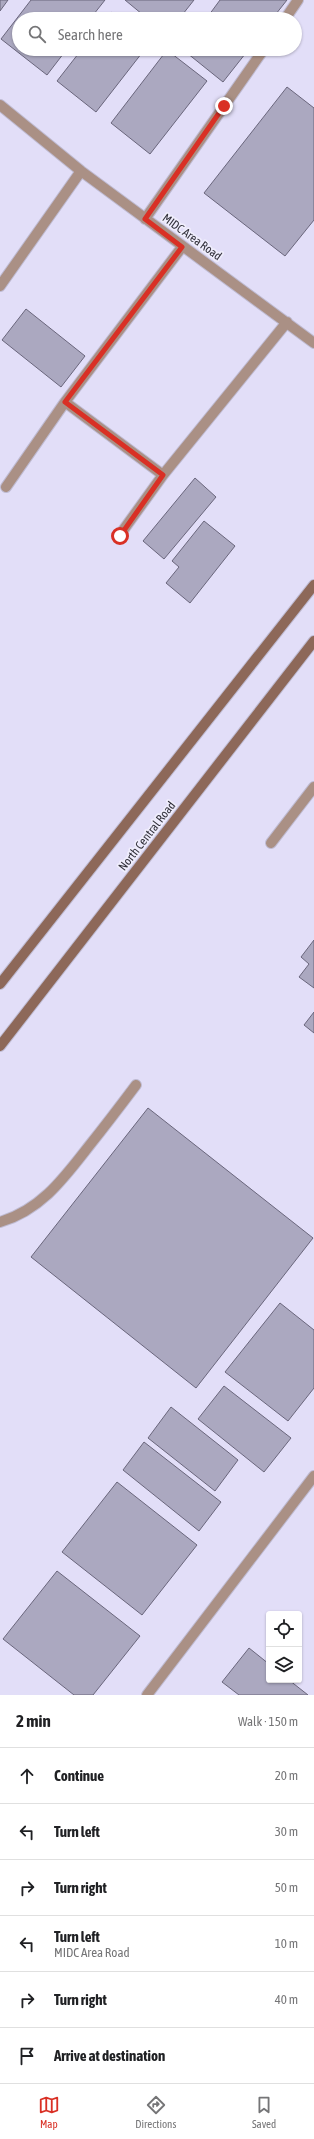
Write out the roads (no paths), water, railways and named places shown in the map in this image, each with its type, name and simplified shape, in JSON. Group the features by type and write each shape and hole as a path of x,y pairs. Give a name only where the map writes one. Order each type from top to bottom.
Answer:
{"main road":[{"name":"North Central Road","path":"0,984 314,585"},
{"name":"North Central Road","path":"0,1046 314,641"}],"street":[{"path":"290,12 298,0"},
{"path":"145,219 259,56"},
{"name":"MIDC Area Road","path":"0,105 81,171 314,343"},
{"path":"0,286 81,171"},
{"path":"6,487 65,402 182,247"},
{"path":"120,536 163,475 287,322"},
{"path":"65,402 163,475"},
{"path":"271,843 314,787"},
{"path":"0,1222 10,1220 38,1204 58,1186 136,1085"},
{"path":"147,1695 314,1476"}]}
